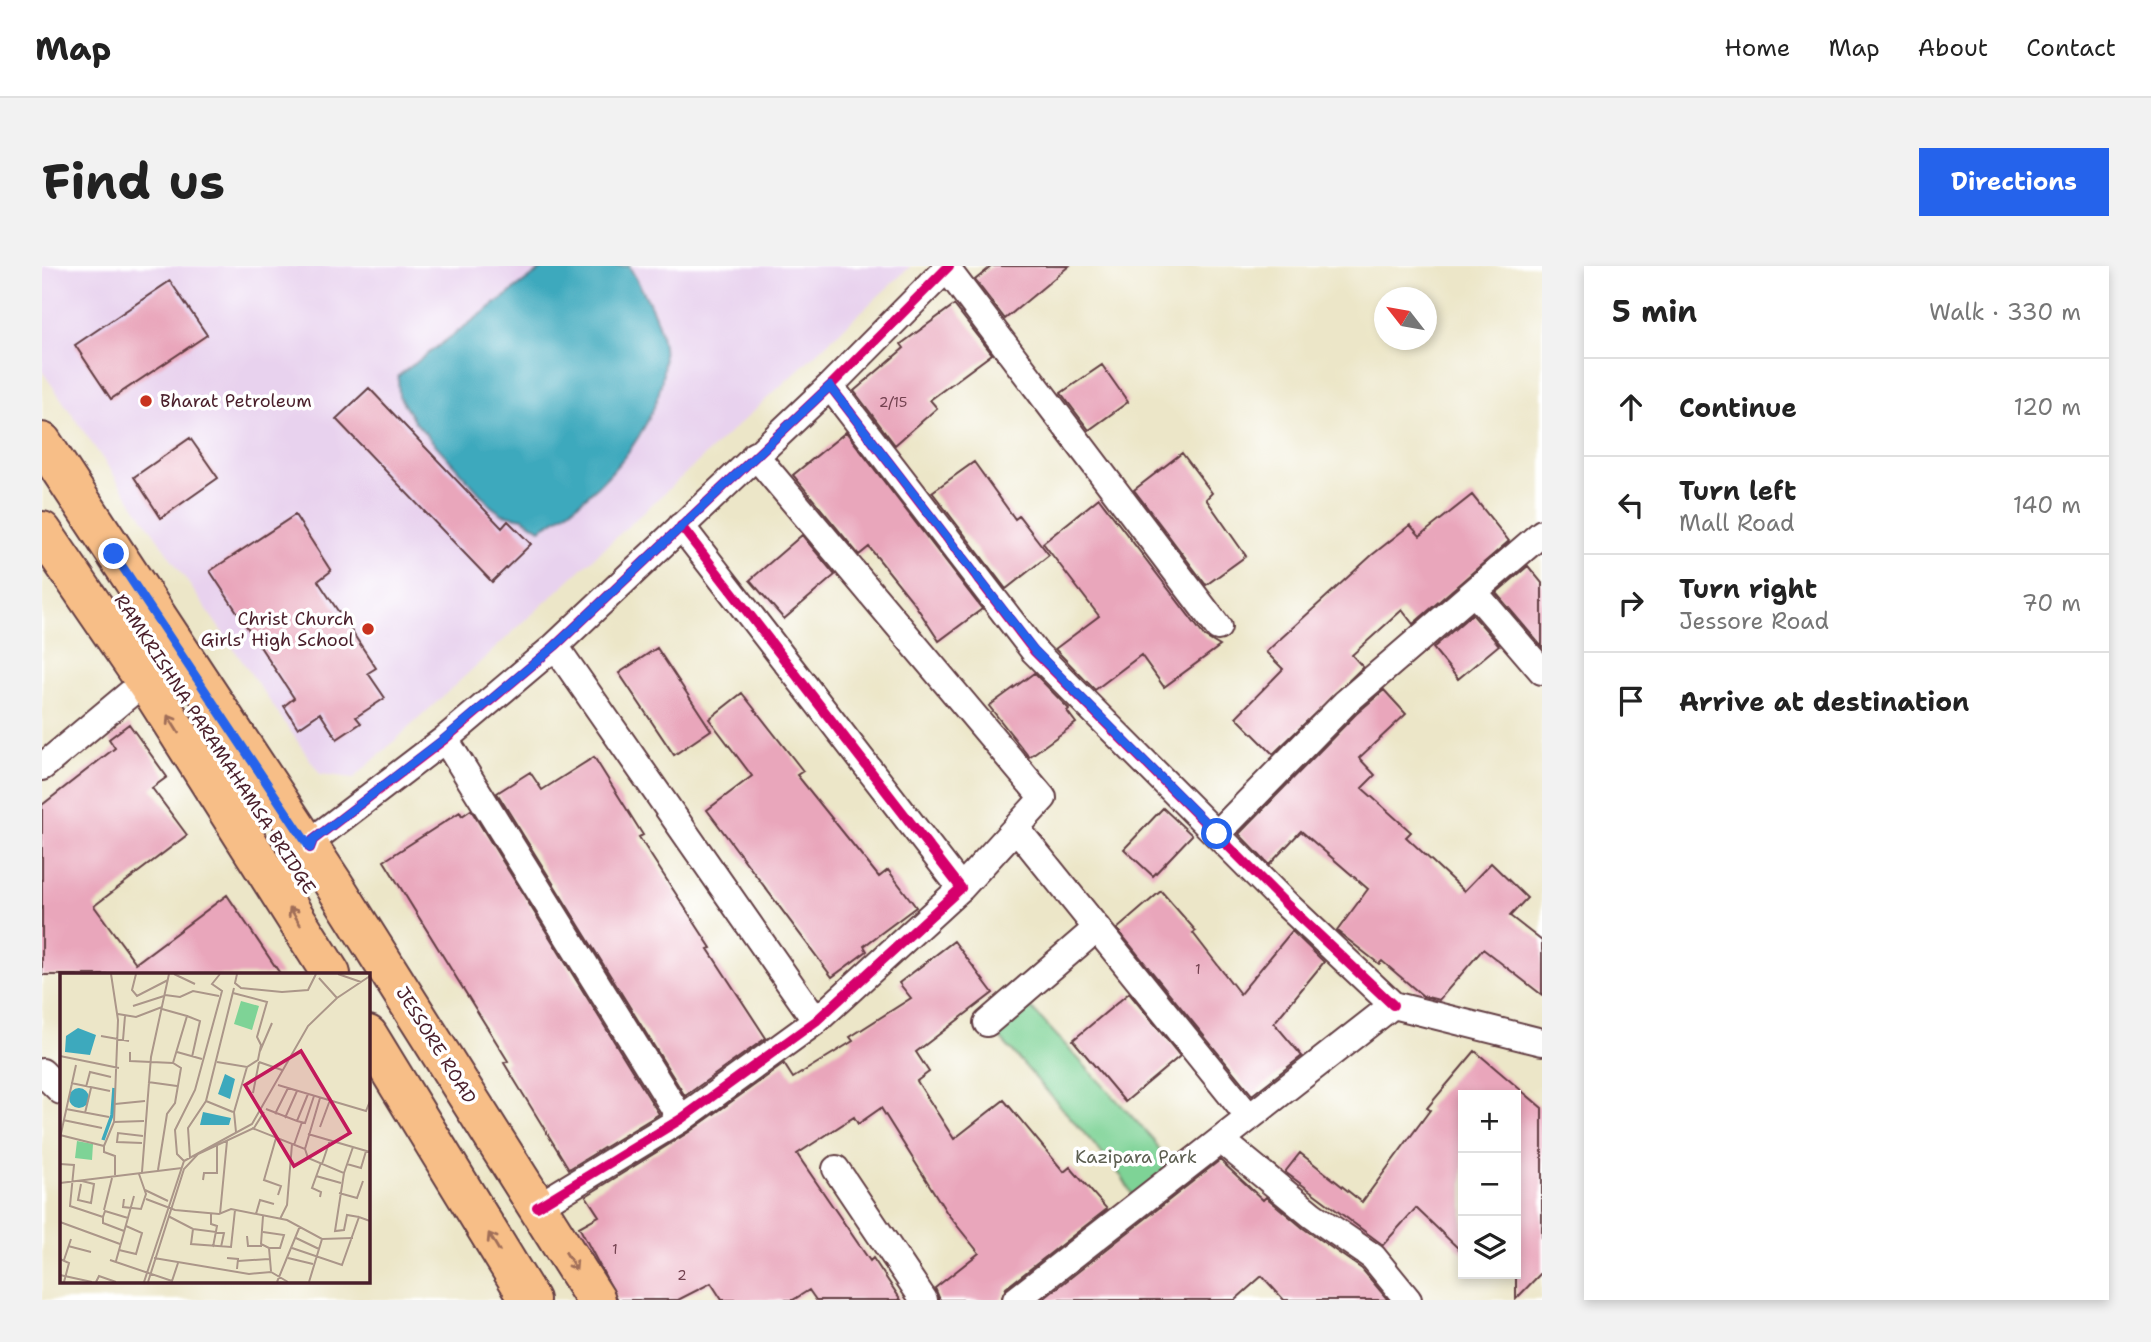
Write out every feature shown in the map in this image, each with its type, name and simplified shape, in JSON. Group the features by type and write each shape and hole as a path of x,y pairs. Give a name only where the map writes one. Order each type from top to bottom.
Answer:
{"main road":[{"name":"JESSORE ROAD","path":"42,442 310,848 596,1300"},
{"name":"RAMKRISHNA PARAMAHAMSA BRIDGE","path":"42,479 143,629 361,973"},
{"path":"42,531 145,681 330,973"},
{"path":"369,984 506,1200 565,1300"},
{"path":"369,1037 530,1300"}],"street":[{"path":"310,848 313,840 444,739 555,646 830,386 948,267 1218,626"},
{"path":"830,386 1034,650 1392,1005 1542,1042"},
{"path":"537,1207 681,1119 816,1021 961,888 1043,798 755,456"},
{"path":"681,526 961,888"},
{"path":"1217,834 1345,702 1542,533"},
{"path":"1475,593 1542,671"},
{"path":"555,646 816,1021"},
{"path":"42,767 145,681"},
{"path":"444,739 681,1119"},
{"path":"1016,828 1249,1117"},
{"path":"987,1023 1097,928"},
{"path":"1016,1300 1392,1005"},
{"path":"42,1072 60,1090"},
{"path":"1221,1140 1311,1215 1373,1257 1408,1300"},
{"path":"836,1169 924,1300"}],"shaded area":[{"name":"Christ Church Girls' High School","path":"42,266 911,266 354,778 320,774 42,371"}],"green space":[{"name":"Kazipara Park","path":"1018,994 1153,1139 1167,1161 1179,1166 1133,1196 1122,1177 987,1023"}],"water":[{"path":"546,266 629,266 658,326 664,364 659,393 631,448 611,473 588,495 540,529 523,518 502,514 491,506 415,422 399,396 398,376"}],"building":[{"path":"992,266 1069,266 1005,319 975,280"},
{"path":"170,281 207,335 111,399 75,345"},
{"path":"954,305 992,354 930,400 937,408 895,445 854,391 904,348 901,344"},
{"path":"1102,365 1128,402 1089,430 1061,393"},
{"path":"369,388 502,528 508,521 531,544 492,582 336,419"},
{"path":"846,432 982,609 939,641 914,603 869,547 859,555 793,475"},
{"path":"190,438 218,478 161,518 134,477"},
{"path":"1182,453 1212,493 1206,499 1246,556 1206,585 1134,490"},
{"path":"974,462 1015,519 1019,516 1049,555 1006,589 932,492"},
{"path":"1472,495 1509,541 1413,624 1402,610 1352,655 1363,667 1273,754 1236,717 1283,669 1266,652 1372,555 1410,525 1420,536"},
{"path":"1099,498 1205,637 1220,646 1164,687 1141,655 1095,690 1055,649 1099,616 1043,543"},
{"path":"295,515 331,571 318,581 376,668 368,673 385,698 356,717 361,723 337,739 320,713 298,728 284,706 294,698 210,571"},
{"path":"802,535 835,575 784,619 750,580"},
{"path":"1528,566 1542,583 1542,647 1496,593"},
{"path":"1472,614 1499,645 1458,679 1433,648"},
{"path":"657,648 711,730 674,755 619,673"},
{"path":"1034,673 1069,709 1067,711 1076,723 1029,757 989,706"},
{"path":"1384,690 1406,714 1359,758 1375,775 1362,788 1411,832 1406,837 1464,891 1491,863 1527,898 1510,916 1542,941 1542,995 1483,949 1439,1000 1423,996 1382,961 1379,964 1337,931 1368,889 1301,831 1269,865 1239,834 1356,714"},
{"path":"742,693 803,771 797,775 879,877 888,870 916,907 864,946 867,951 832,977 707,810 752,776 709,719"},
{"path":"129,724 167,777 152,788 187,835 94,906 136,963 227,895 280,973 42,975 42,805 115,748 109,739"},
{"path":"594,757 643,835 639,837 766,1038 685,1096 497,793 530,772 542,790"},
{"path":"1163,808 1192,835 1153,876 1124,849"},
{"path":"471,810 659,1114 569,1169 504,1063 508,1061 384,861 460,812 462,816"},
{"path":"1161,891 1196,931 1193,933 1240,994 1292,931 1324,962 1274,1023 1302,1056 1252,1095 1117,929"},
{"path":"954,941 993,993 916,1052 929,1072 917,1081 954,1139 1004,1100 1064,1172 1070,1167 1107,1209 1006,1288 1001,1300 940,1300 935,1288 979,1253 947,1213 881,1108 858,1124 854,1117 797,1154 870,1261 873,1258 901,1300 816,1300 809,1290 793,1300 722,1300 711,1283 678,1300 618,1300 579,1227 599,1216 586,1196 689,1132 784,1064 793,1078 853,1041 850,1037 911,998 899,983"},
{"path":"1129,993 1180,1056 1125,1102 1073,1040"},
{"path":"1475,1051 1521,1090 1458,1090 1458,1248 1416,1208 1383,1245 1285,1172 1300,1153 1362,1202 1430,1110 1427,1108"},
{"path":"1521,1090 1542,1108 1542,1272 1516,1299 1516,1279 1521,1279"},
{"path":"1220,1160 1263,1200 1266,1197 1303,1228 1362,1269 1388,1300 1284,1300 1262,1276 1235,1300 1042,1300"}],"cycle path":[{"path":"310,848 313,840 445,739 555,646 830,386 949,266"},
{"path":"830,386 1034,651 1287,905 1393,1005"},
{"path":"537,1207 681,1119 816,1021 961,888 681,526"}],"place":[{"name":"Bharat Petroleum","path":"146,401"},
{"name":"Christ Church Girls' High School","path":"368,629"}],"route":[{"path":"114,554 310,848 313,840 444,739 555,646 830,386 1034,650 1217,834"}]}
